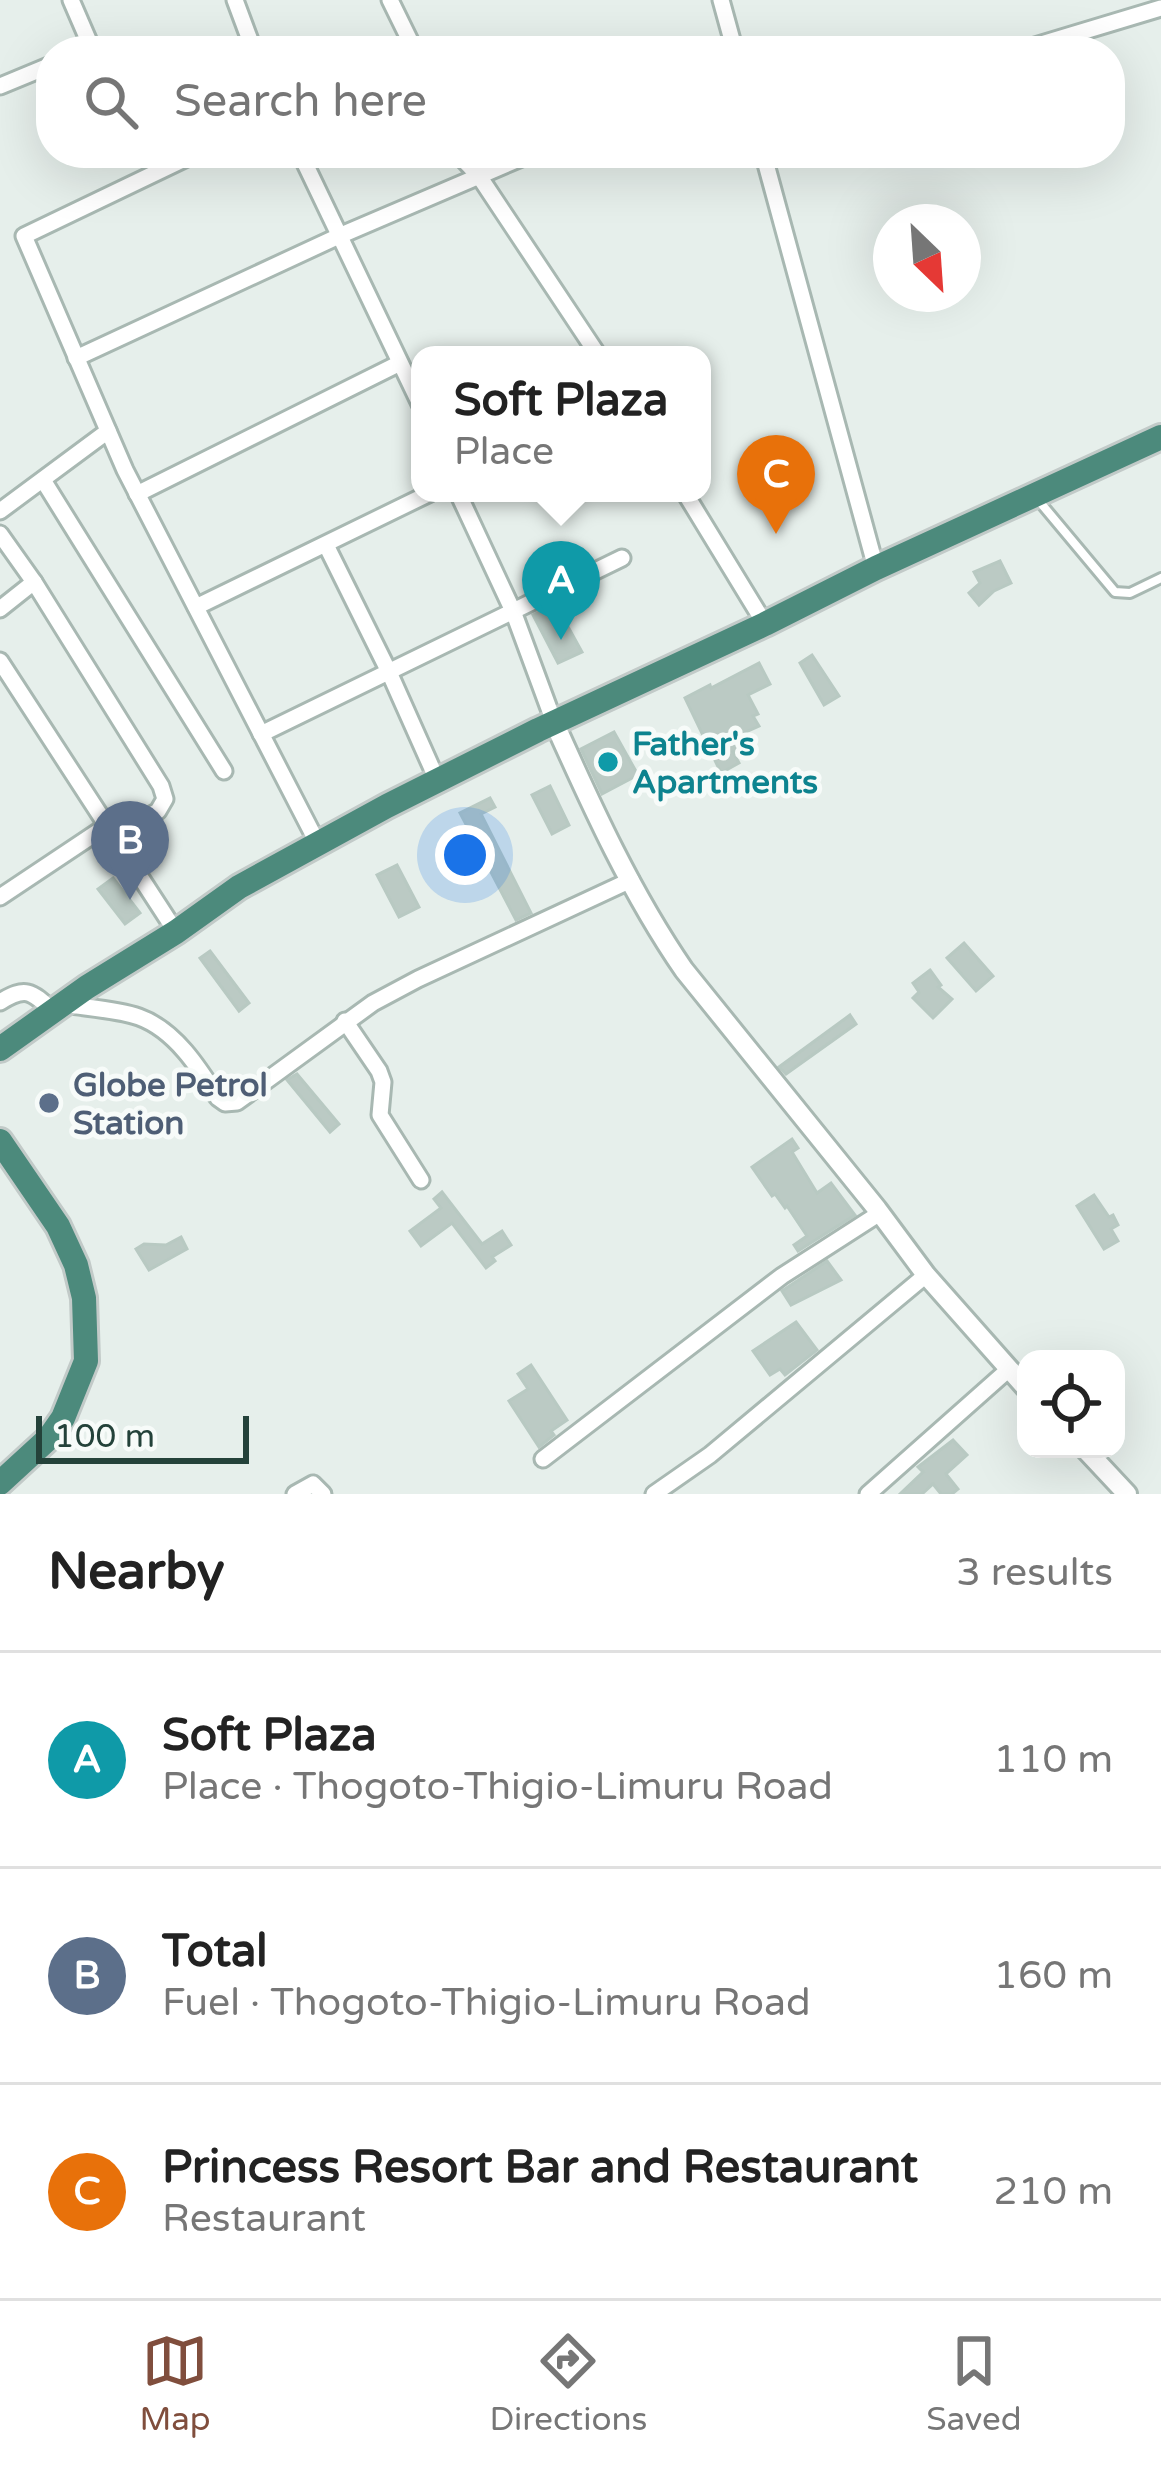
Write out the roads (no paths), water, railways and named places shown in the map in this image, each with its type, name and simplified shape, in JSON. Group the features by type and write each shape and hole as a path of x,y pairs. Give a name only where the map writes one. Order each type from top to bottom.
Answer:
{"highway":[{"path":"0,1049 239,887 318,844 554,722 1161,437"},
{"path":"0,1141 58,1226 76,1265 84,1298 86,1361 63,1418 49,1438 0,1484"}],"street":[{"path":"71,0 85,36"},
{"path":"235,0 248,36"},
{"path":"390,0 408,36"},
{"path":"721,0 731,36"},
{"path":"1068,36 1161,8"},
{"path":"0,86 36,71"},
{"path":"155,168 157,172"},
{"path":"165,168 24,236 137,494 318,844"},
{"path":"307,168 411,386"},
{"path":"471,168 592,346"},
{"path":"76,358 498,168"},
{"path":"767,168 876,568"},
{"path":"137,494 400,363"},
{"path":"0,511 108,431"},
{"path":"43,480 224,771"},
{"path":"196,607 412,502"},
{"path":"462,502 513,611 554,722 596,815 664,941 926,1275 1017,1378"},
{"path":"690,502 765,624"},
{"path":"0,534 165,799 158,811 111,831 0,897"},
{"path":"326,545 438,782"},
{"path":"261,734 622,558"},
{"path":"0,609 34,582"},
{"path":"1,663 176,932"},
{"path":"0,1002 17,992 28,992 58,1007 137,1017 189,1056 218,1098 225,1102 243,1099 345,1021 418,979 631,880"},
{"path":"345,1021 379,1071 380,1115 421,1180"},
{"path":"543,1459 782,1276 880,1214"},
{"path":"654,1494 710,1455 926,1275"},
{"path":"868,1494 1009,1369"},
{"path":"1093,1458 1127,1494"},
{"path":"295,1494 313,1484 323,1494"}],"lane":[{"path":"1034,495 1115,592 1130,593 1161,578"}],"place":[{"name":"Princess Resort Bar and Restaurant","path":"776,534"},
{"name":"Soft Plaza","path":"561,640"},
{"name":"Father's Apartments","path":"608,762"},
{"name":"Total","path":"130,900"},
{"name":"Globe Petrol Station","path":"49,1103"}]}
